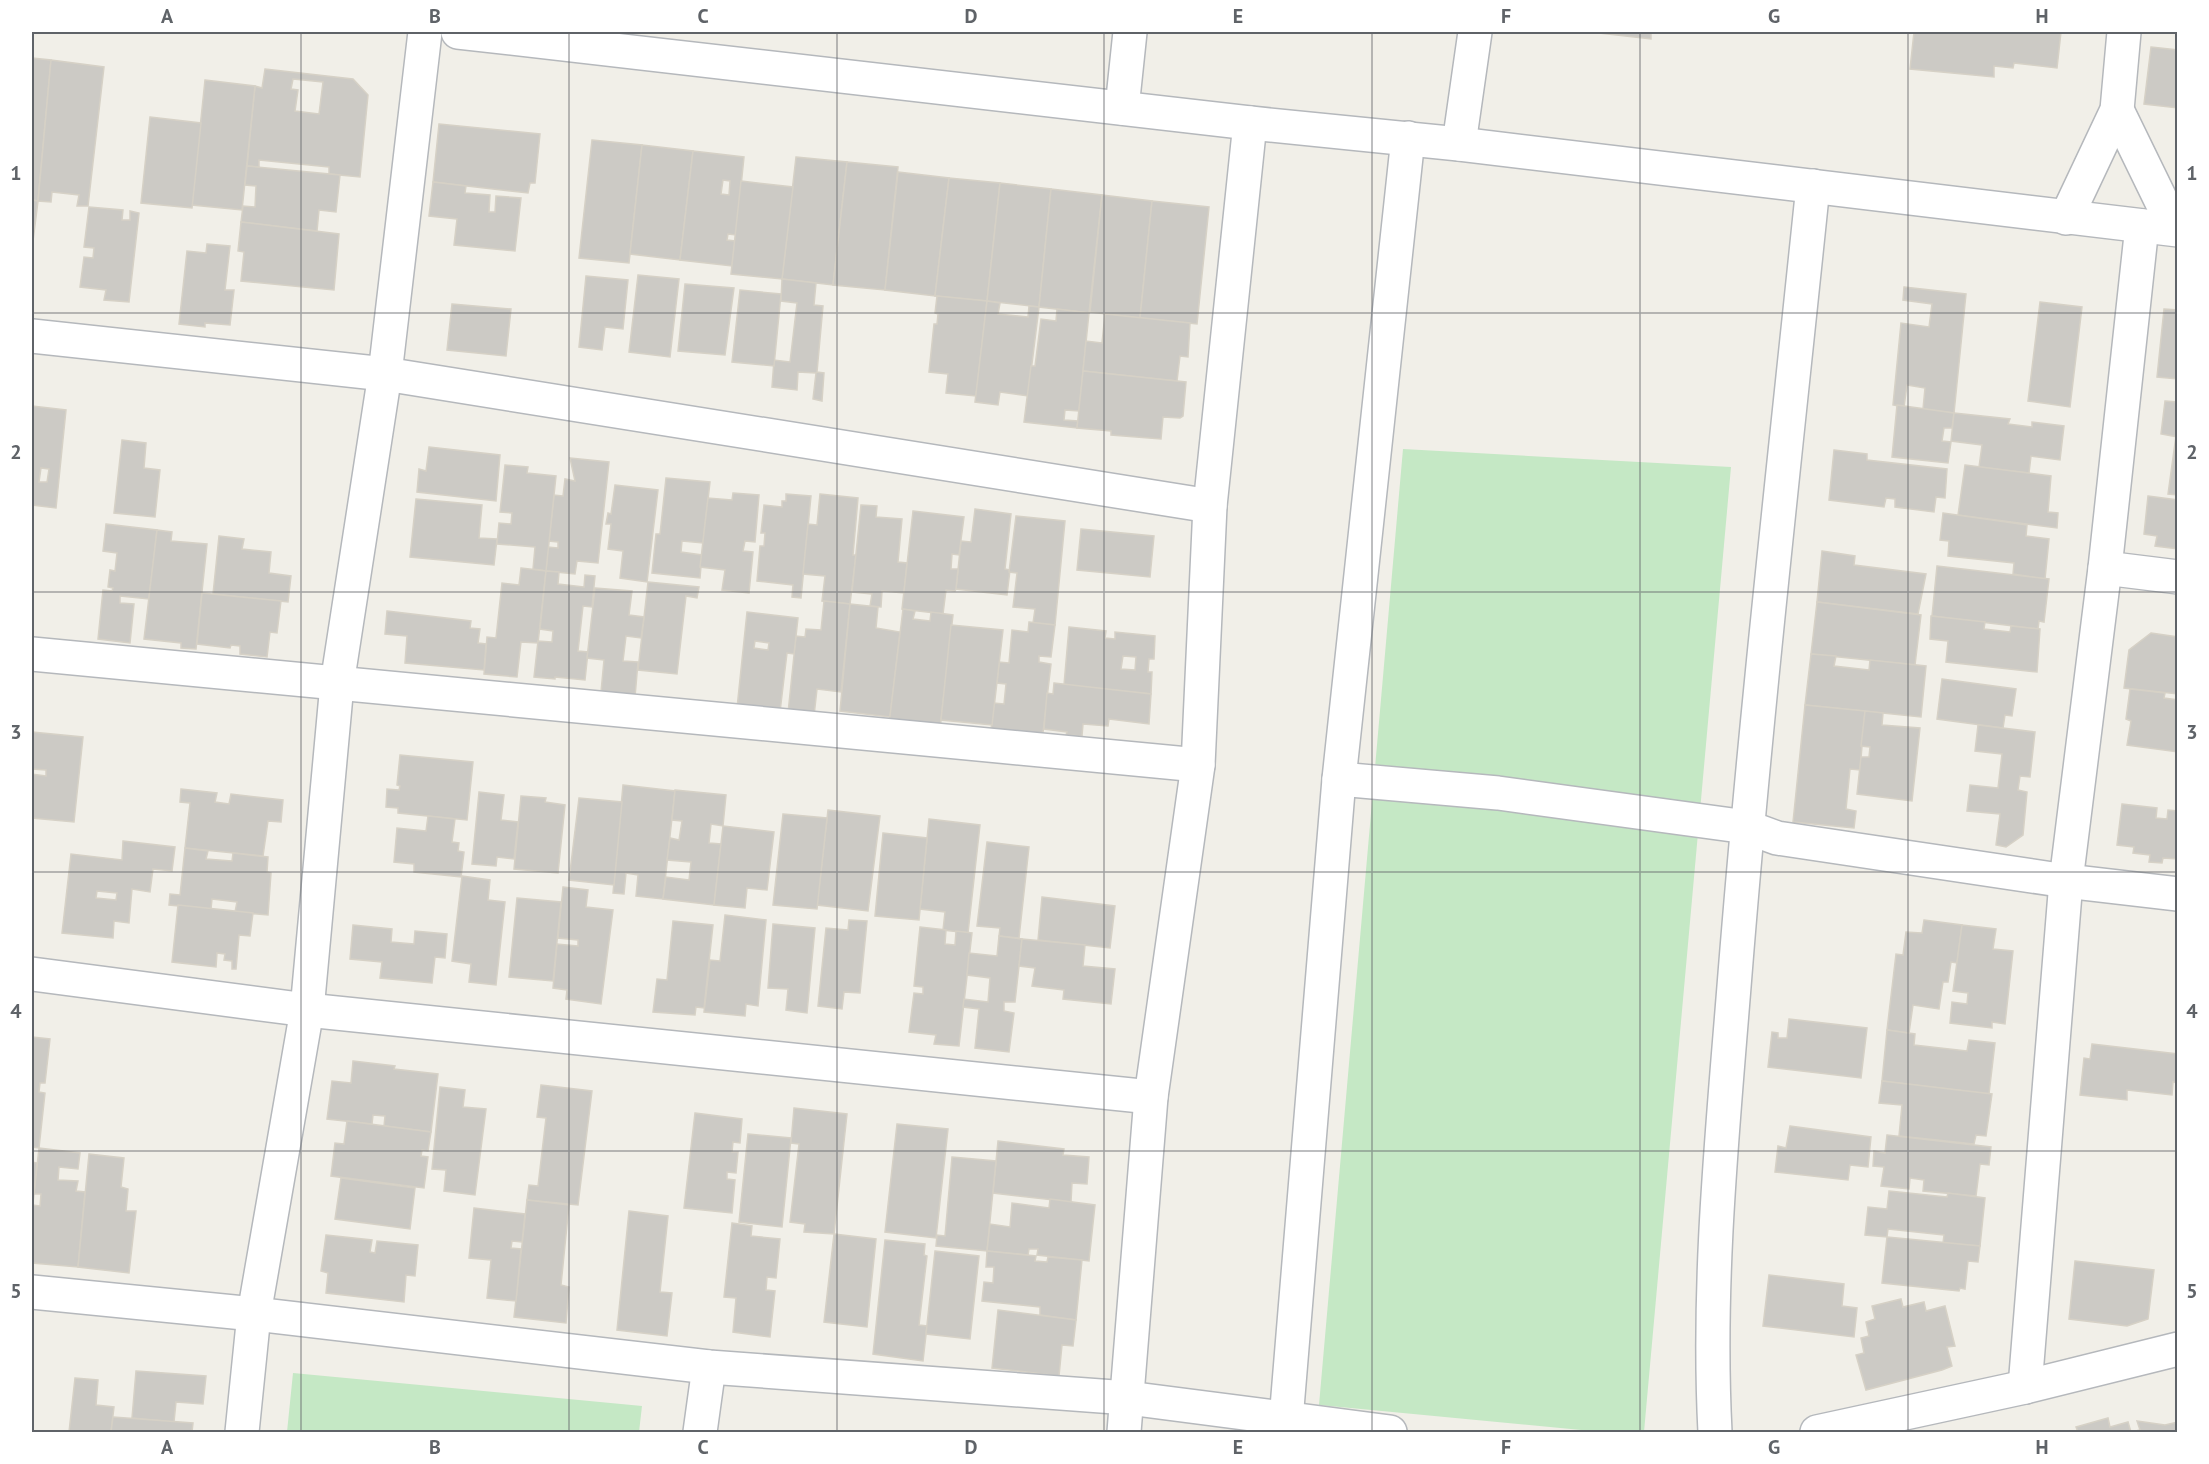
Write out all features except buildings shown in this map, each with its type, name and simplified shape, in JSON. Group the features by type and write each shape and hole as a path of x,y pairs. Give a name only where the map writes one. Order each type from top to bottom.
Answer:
{"street":[{"path":"242,1432 254,1314 306,1010 337,684 385,374 425,32"},
{"path":"458,32 1250,123 1408,138 2176,230"},
{"path":"1122,108 1130,32"},
{"path":"1459,144 1475,32"},
{"path":"2066,218 2117,110 2124,32"},
{"path":"2117,110 2176,230"},
{"path":"1124,1432 1151,1097 1198,765 1210,506 1250,123"},
{"path":"1286,1420 1340,779 1408,138"},
{"path":"1715,1432 1712,1373 1715,1234 1747,827 1813,186"},
{"path":"2025,1387 2066,881 2105,568 2142,226"},
{"path":"32,336 385,374 1210,506"},
{"path":"2105,568 2178,577"},
{"path":"32,654 1198,765"},
{"path":"1340,779 1498,794 1747,827 1777,838 2066,881 2178,894"},
{"path":"32,974 306,1010 1151,1097"},
{"path":"32,1292 254,1314 709,1367 1128,1398 1390,1432"},
{"path":"1817,1432 2025,1387 2178,1349"},
{"path":"700,1432 709,1367"}],"green space":[{"path":"1403,449 1731,467 1644,1432 1602,1432 1319,1405"},
{"path":"293,1373 642,1406 639,1432 287,1432"}]}
